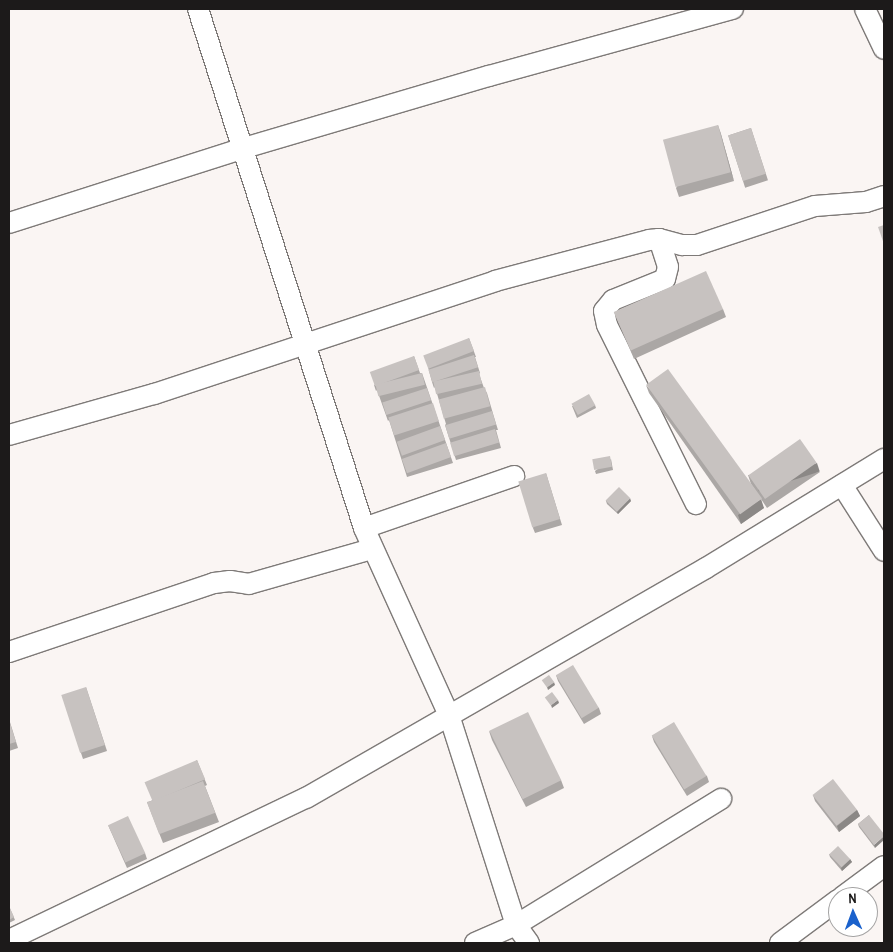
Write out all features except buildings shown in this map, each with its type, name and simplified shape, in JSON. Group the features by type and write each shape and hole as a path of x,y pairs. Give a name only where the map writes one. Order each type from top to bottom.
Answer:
{"street":[{"path":"198,9 364,528 372,549 450,715 516,925 529,943"},
{"path":"9,223 244,148 489,76 732,9"},
{"path":"865,9 884,49"},
{"path":"9,435 154,394 495,281 660,239 682,245 697,245 815,206 866,202 884,196"},
{"path":"660,239 668,267 665,279 613,300 604,311 607,325 696,504"},
{"path":"9,940 306,798 706,568 884,459"},
{"path":"364,528 514,476"},
{"path":"842,485 884,551"},
{"path":"9,652 214,583 230,581 249,584 372,549"},
{"path":"475,943 516,925 721,799"},
{"path":"856,887 884,866"},
{"path":"780,943 828,907"}]}
